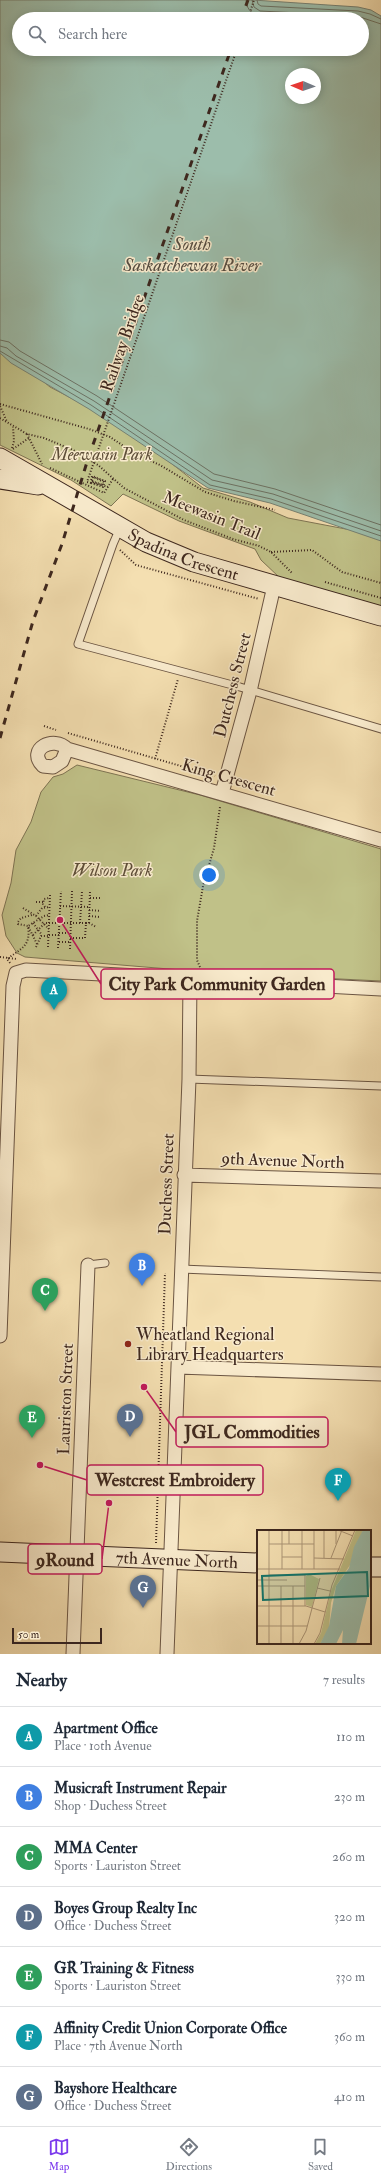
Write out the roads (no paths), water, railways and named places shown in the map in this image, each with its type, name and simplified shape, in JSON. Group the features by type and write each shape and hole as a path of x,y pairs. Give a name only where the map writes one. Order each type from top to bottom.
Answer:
{"street":[{"name":"Spadina Crescent","path":"8,453 50,488 146,542 194,562 381,616"},
{"path":"0,479 50,488"},
{"name":"Dutchess Street","path":"226,794 274,586"},
{"name":"King Crescent","path":"67,749 381,840"},
{"path":"0,1336 13,986 16,973 26,970 206,981 381,989"},
{"name":"Duchess Street","path":"167,1654 184,1175 189,1079 190,980"},
{"name":"9th Avenue North","path":"184,1175 381,1181"},
{"name":"Lauriston Street","path":"73,1654 88,1265"},
{"path":"178,1367 381,1374"},
{"name":"7th Avenue North","path":"0,1552 257,1563"}],"lane":[{"path":"121,527 113,544 78,644 250,691 381,729"},
{"path":"189,1079 381,1086"},
{"path":"88,1265 105,1263"},
{"path":"181,1269 381,1277"}],"water":[{"name":"South Saskatchewan River","path":"0,0 253,0 358,7 371,10 381,16 381,541 270,503 208,488 89,409 11,363 0,353"}],"railway":[{"path":"244,12 248,0"},
{"path":"0,738 33,621 62,544 87,462 229,56"}],"place":[{"name":"City Park Community Garden","path":"60,920"},
{"name":"Apartment Office","path":"54,1010"},
{"name":"Musicraft Instrument Repair","path":"142,1286"},
{"name":"MMA Center","path":"45,1311"},
{"name":"Wheatland Regional Library Headquarters","path":"128,1344"},
{"name":"JGL Commodities","path":"144,1387"},
{"name":"Boyes Group Realty Inc","path":"130,1437"},
{"name":"GR Training & Fitness","path":"32,1438"},
{"name":"Westcrest Embroidery","path":"40,1465"},
{"name":"Affinity Credit Union Corporate Office","path":"338,1501"},
{"name":"9Round","path":"109,1503"},
{"name":"Bayshore Healthcare","path":"143,1608"}],"park label":[{"name":"Meewasin Park","path":"102,454"},
{"name":"Wilson Park","path":"112,870"}]}
